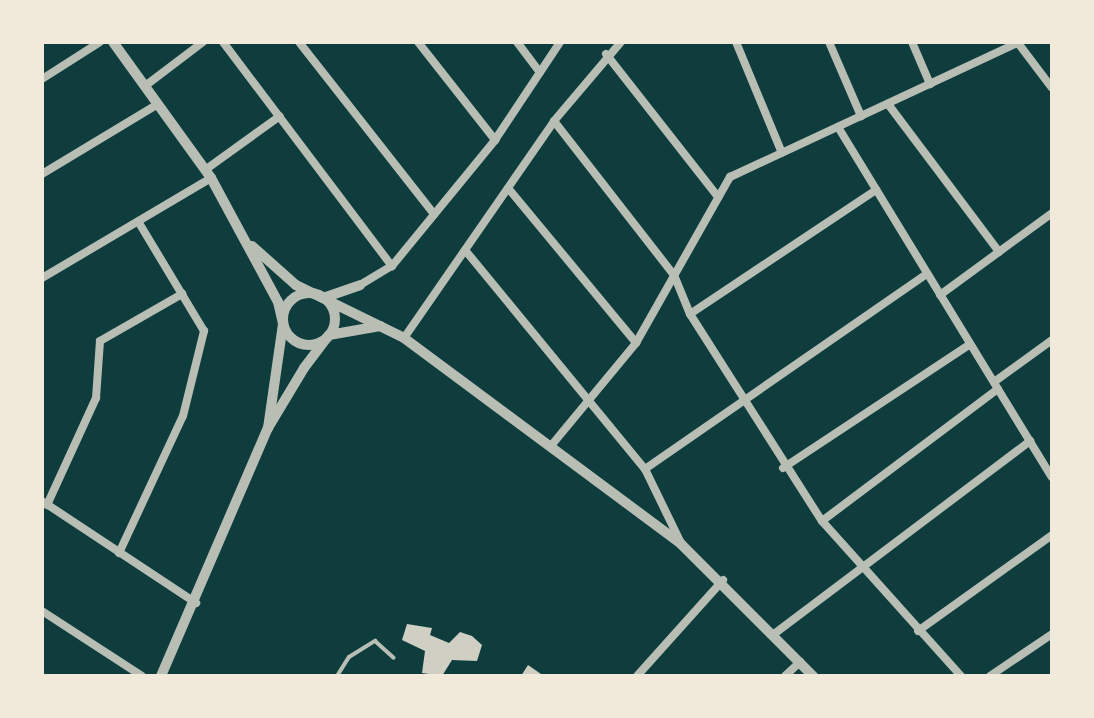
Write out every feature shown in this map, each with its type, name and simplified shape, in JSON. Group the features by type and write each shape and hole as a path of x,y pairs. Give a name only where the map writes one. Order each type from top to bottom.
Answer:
{"street":[{"path":"42,79 100,42"},
{"path":"113,42 208,174 252,246 283,324 298,343 382,326"},
{"path":"145,86 203,42"},
{"path":"223,42 392,266"},
{"path":"299,42 434,214"},
{"path":"418,42 495,140"},
{"path":"517,42 540,72"},
{"path":"268,428 283,324 291,301 323,298 360,285 392,266 495,140 560,42"},
{"path":"404,338 554,121 606,54 621,42"},
{"path":"736,42 782,153"},
{"path":"829,42 861,116"},
{"path":"912,42 930,84"},
{"path":"993,42 997,53"},
{"path":"550,447 591,402 636,343 730,177 1019,42 1052,88"},
{"path":"606,54 718,197"},
{"path":"42,174 158,104"},
{"path":"888,104 999,252"},
{"path":"42,278 139,223 208,174 280,116"},
{"path":"554,121 674,275 690,314 783,468 859,569 961,676"},
{"path":"838,127 1052,477"},
{"path":"508,188 636,343"},
{"path":"690,314 876,190"},
{"path":"940,295 1052,213"},
{"path":"119,553 196,381 204,331 139,223"},
{"path":"252,246 296,285 404,338 681,544 724,580 813,676"},
{"path":"465,250 645,469 681,544"},
{"path":"645,469 927,274"},
{"path":"182,294 100,341 96,398 45,503 197,604"},
{"path":"161,676 197,604 268,428 329,335 335,319 323,298"},
{"path":"822,521 1052,340"},
{"path":"783,468 970,344"},
{"path":"774,634 1030,441"},
{"path":"918,631 1052,535"},
{"path":"637,676 724,580"},
{"path":"42,611 142,676"},
{"path":"990,676 1052,634"},
{"path":"785,676 800,662"}],"lane":[{"path":"337,676 349,657 375,641 394,658"}],"building":[{"path":"407,624 432,628 430,635 449,643 460,632 472,636 482,645 477,661 452,660 442,676 422,673 425,651 402,640"},
{"path":"528,665 541,674 549,676 521,676"}]}
